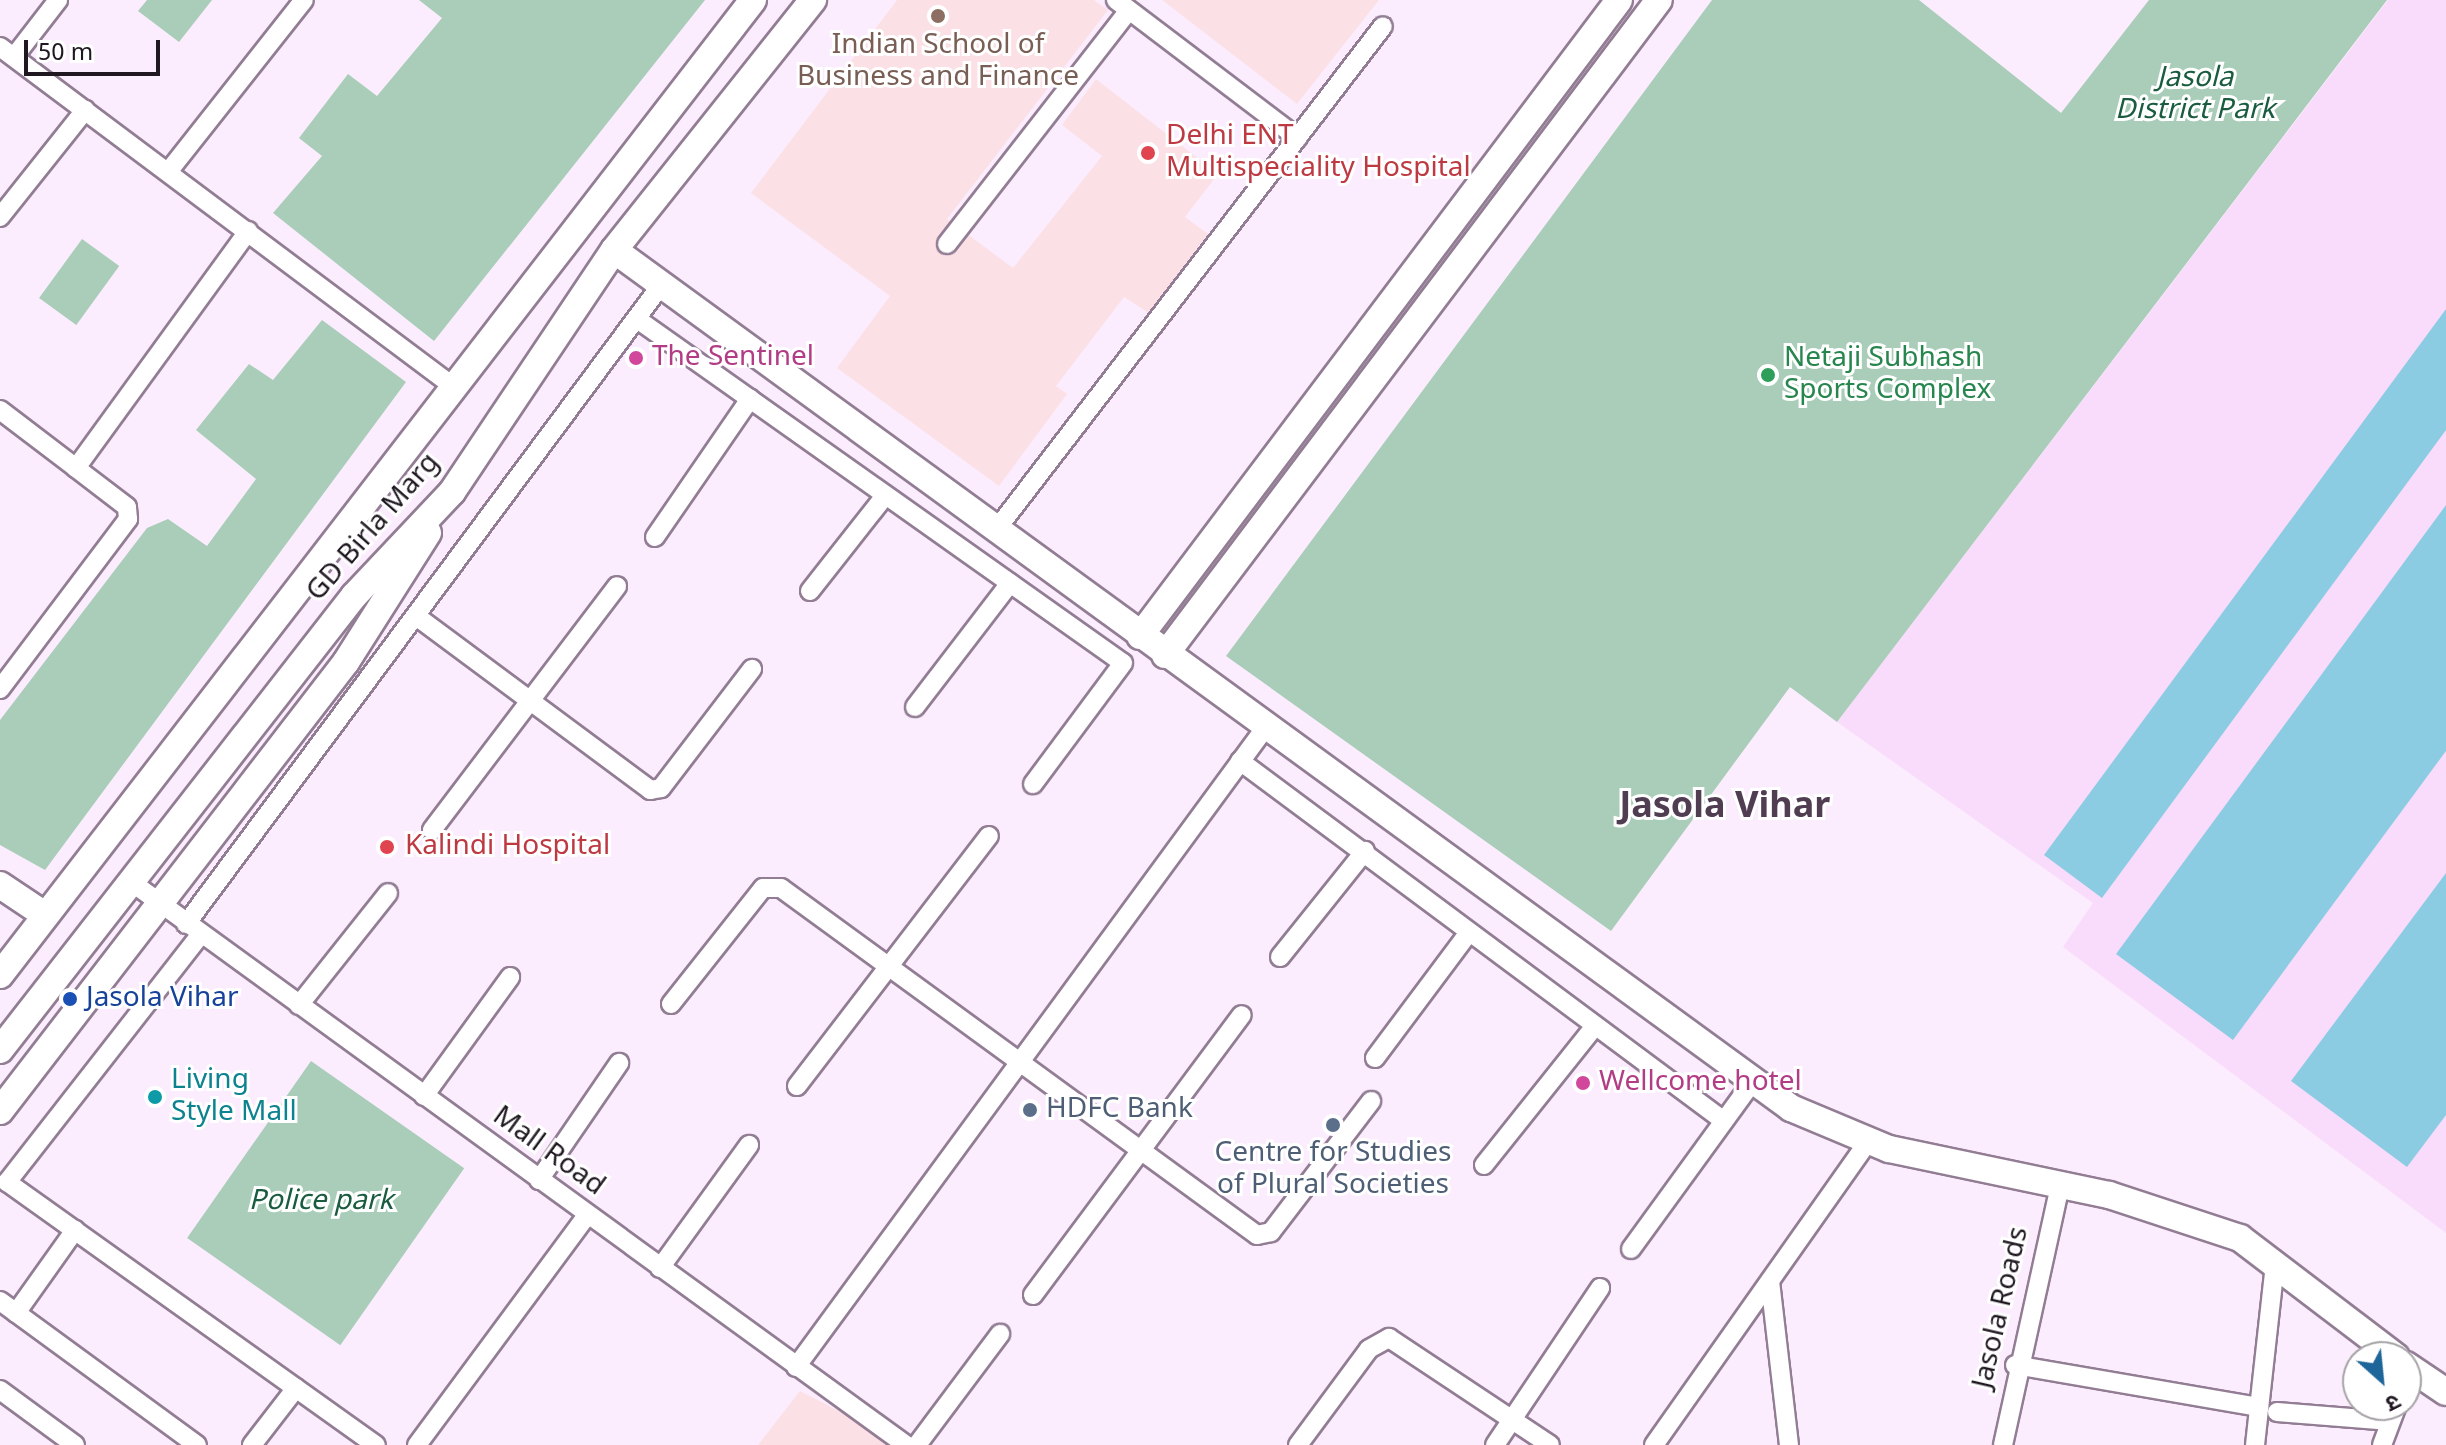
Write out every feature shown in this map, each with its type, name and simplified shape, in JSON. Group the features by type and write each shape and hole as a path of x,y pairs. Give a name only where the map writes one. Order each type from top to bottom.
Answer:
{"street":[{"path":"58,0 7,52 454,387"},
{"path":"168,172 304,0"},
{"name":"GD Birla Marg","path":"0,975 753,0"},
{"path":"703,64 739,42 771,0"},
{"path":"758,69 762,48 797,0"},
{"name":"GD Birla Marg","path":"0,1050 354,596 452,492 614,250 813,0"},
{"path":"1140,636 1619,0"},
{"path":"1165,655 1659,0"},
{"path":"947,244 1123,5 1298,138"},
{"path":"996,530 1383,26"},
{"path":"0,217 85,110"},
{"path":"76,468 248,231"},
{"path":"614,250 1265,728 1791,1108 1868,1142 2060,1185 2240,1238 2370,1341"},
{"path":"376,1445 7,1182 193,929 416,616 661,285"},
{"path":"637,319 884,497 1123,663 1033,784"},
{"path":"655,537 750,399"},
{"path":"0,410 127,507 128,519 0,689"},
{"path":"0,1111 377,619 452,492"},
{"path":"810,591 884,497"},
{"path":"915,707 1010,583"},
{"path":"432,830 617,586"},
{"path":"416,616 656,791 752,669"},
{"path":"796,1367 1265,728"},
{"path":"1240,761 1365,851 1467,935 1724,1121"},
{"path":"797,1086 989,836"},
{"path":"1280,957 1365,851"},
{"name":"Mall Road","path":"130,881 906,1445"},
{"path":"0,885 45,915"},
{"path":"671,1004 771,885 1022,1059 1265,1236 1371,1101"},
{"path":"299,1005 388,893"},
{"path":"1375,1058 1467,935"},
{"path":"424,1096 510,977"},
{"path":"1033,1295 1145,1150 1242,1015"},
{"path":"1484,1165 1595,1026"},
{"path":"539,1180 619,1063"},
{"path":"1631,1249 1753,1081"},
{"path":"1654,1445 1868,1142"},
{"path":"660,1268 749,1145"},
{"name":"Jasola Roads","path":"2003,1445 2015,1365 2060,1185"},
{"path":"417,1445 587,1215"},
{"path":"16,1313 75,1230"},
{"path":"2255,1445 2275,1263"},
{"path":"1770,1281 1789,1445"},
{"path":"1495,1445 1600,1288"},
{"path":"0,1301 197,1445"},
{"path":"917,1445 1000,1334"},
{"path":"1298,1445 1383,1338 1514,1418 1550,1445"},
{"path":"2015,1365 2259,1407"},
{"path":"2422,1379 2446,1392"},
{"path":"252,1445 296,1388"},
{"path":"0,1390 75,1445"},
{"path":"2277,1412 2342,1413"},
{"path":"2382,1445 2390,1421"}],"shaded area":[{"path":"897,0 1094,0 1108,10 947,219 1013,268 1102,156 1062,125 1096,79 1218,174 1185,217 1208,234 1149,313 1124,297 1056,386 1067,394 999,486 837,368 890,296 751,193"},
{"path":"1162,0 1379,0 1297,104"},
{"path":"2388,0 2446,0 2446,1233 2063,947 2093,903 1837,722"},
{"path":"800,1391 847,1415 887,1445 758,1445"}],"green space":[{"path":"147,0 212,0 179,42 138,11"},
{"path":"419,0 705,0 434,341 273,213 322,156 299,138 348,74 377,96 442,18"},
{"name":"Netaji Subhash Sports Complex","path":"1712,0 1919,0 2061,113 2149,0 2387,0 1837,722 1790,687 1611,931 1226,656"},
{"path":"82,239 119,266 76,325 39,298"},
{"path":"322,320 406,382 45,870 0,845 0,720 147,528 168,519 207,546 256,479 196,430 249,364 273,380"},
{"name":"Police park","path":"311,1061 464,1168 340,1345 187,1238"}],"water":[{"path":"2446,309 2446,430 2102,898 2044,855"},
{"path":"2446,505 2446,751 2233,1040 2116,954"},
{"path":"2446,873 2446,1115 2407,1167 2291,1081"}],"place":[{"name":"Indian School of Business and Finance","path":"938,16"},
{"name":"Delhi ENT Multispeciality Hospital","path":"1148,153"},
{"name":"The Sentinel","path":"636,358"},
{"name":"Netaji Subhash Sports Complex","path":"1768,375"},
{"name":"Kalindi Hospital","path":"387,847"},
{"name":"Jasola Vihar","path":"70,999"},
{"name":"Wellcome hotel","path":"1583,1083"},
{"name":"Living Style Mall","path":"155,1097"},
{"name":"HDFC Bank","path":"1030,1110"},
{"name":"Centre for Studies of Plural Societies","path":"1333,1125"}],"district":[{"name":"Jasola Vihar","path":"1725,809"}],"park label":[{"name":"Jasola District Park","path":"2195,95"}]}
